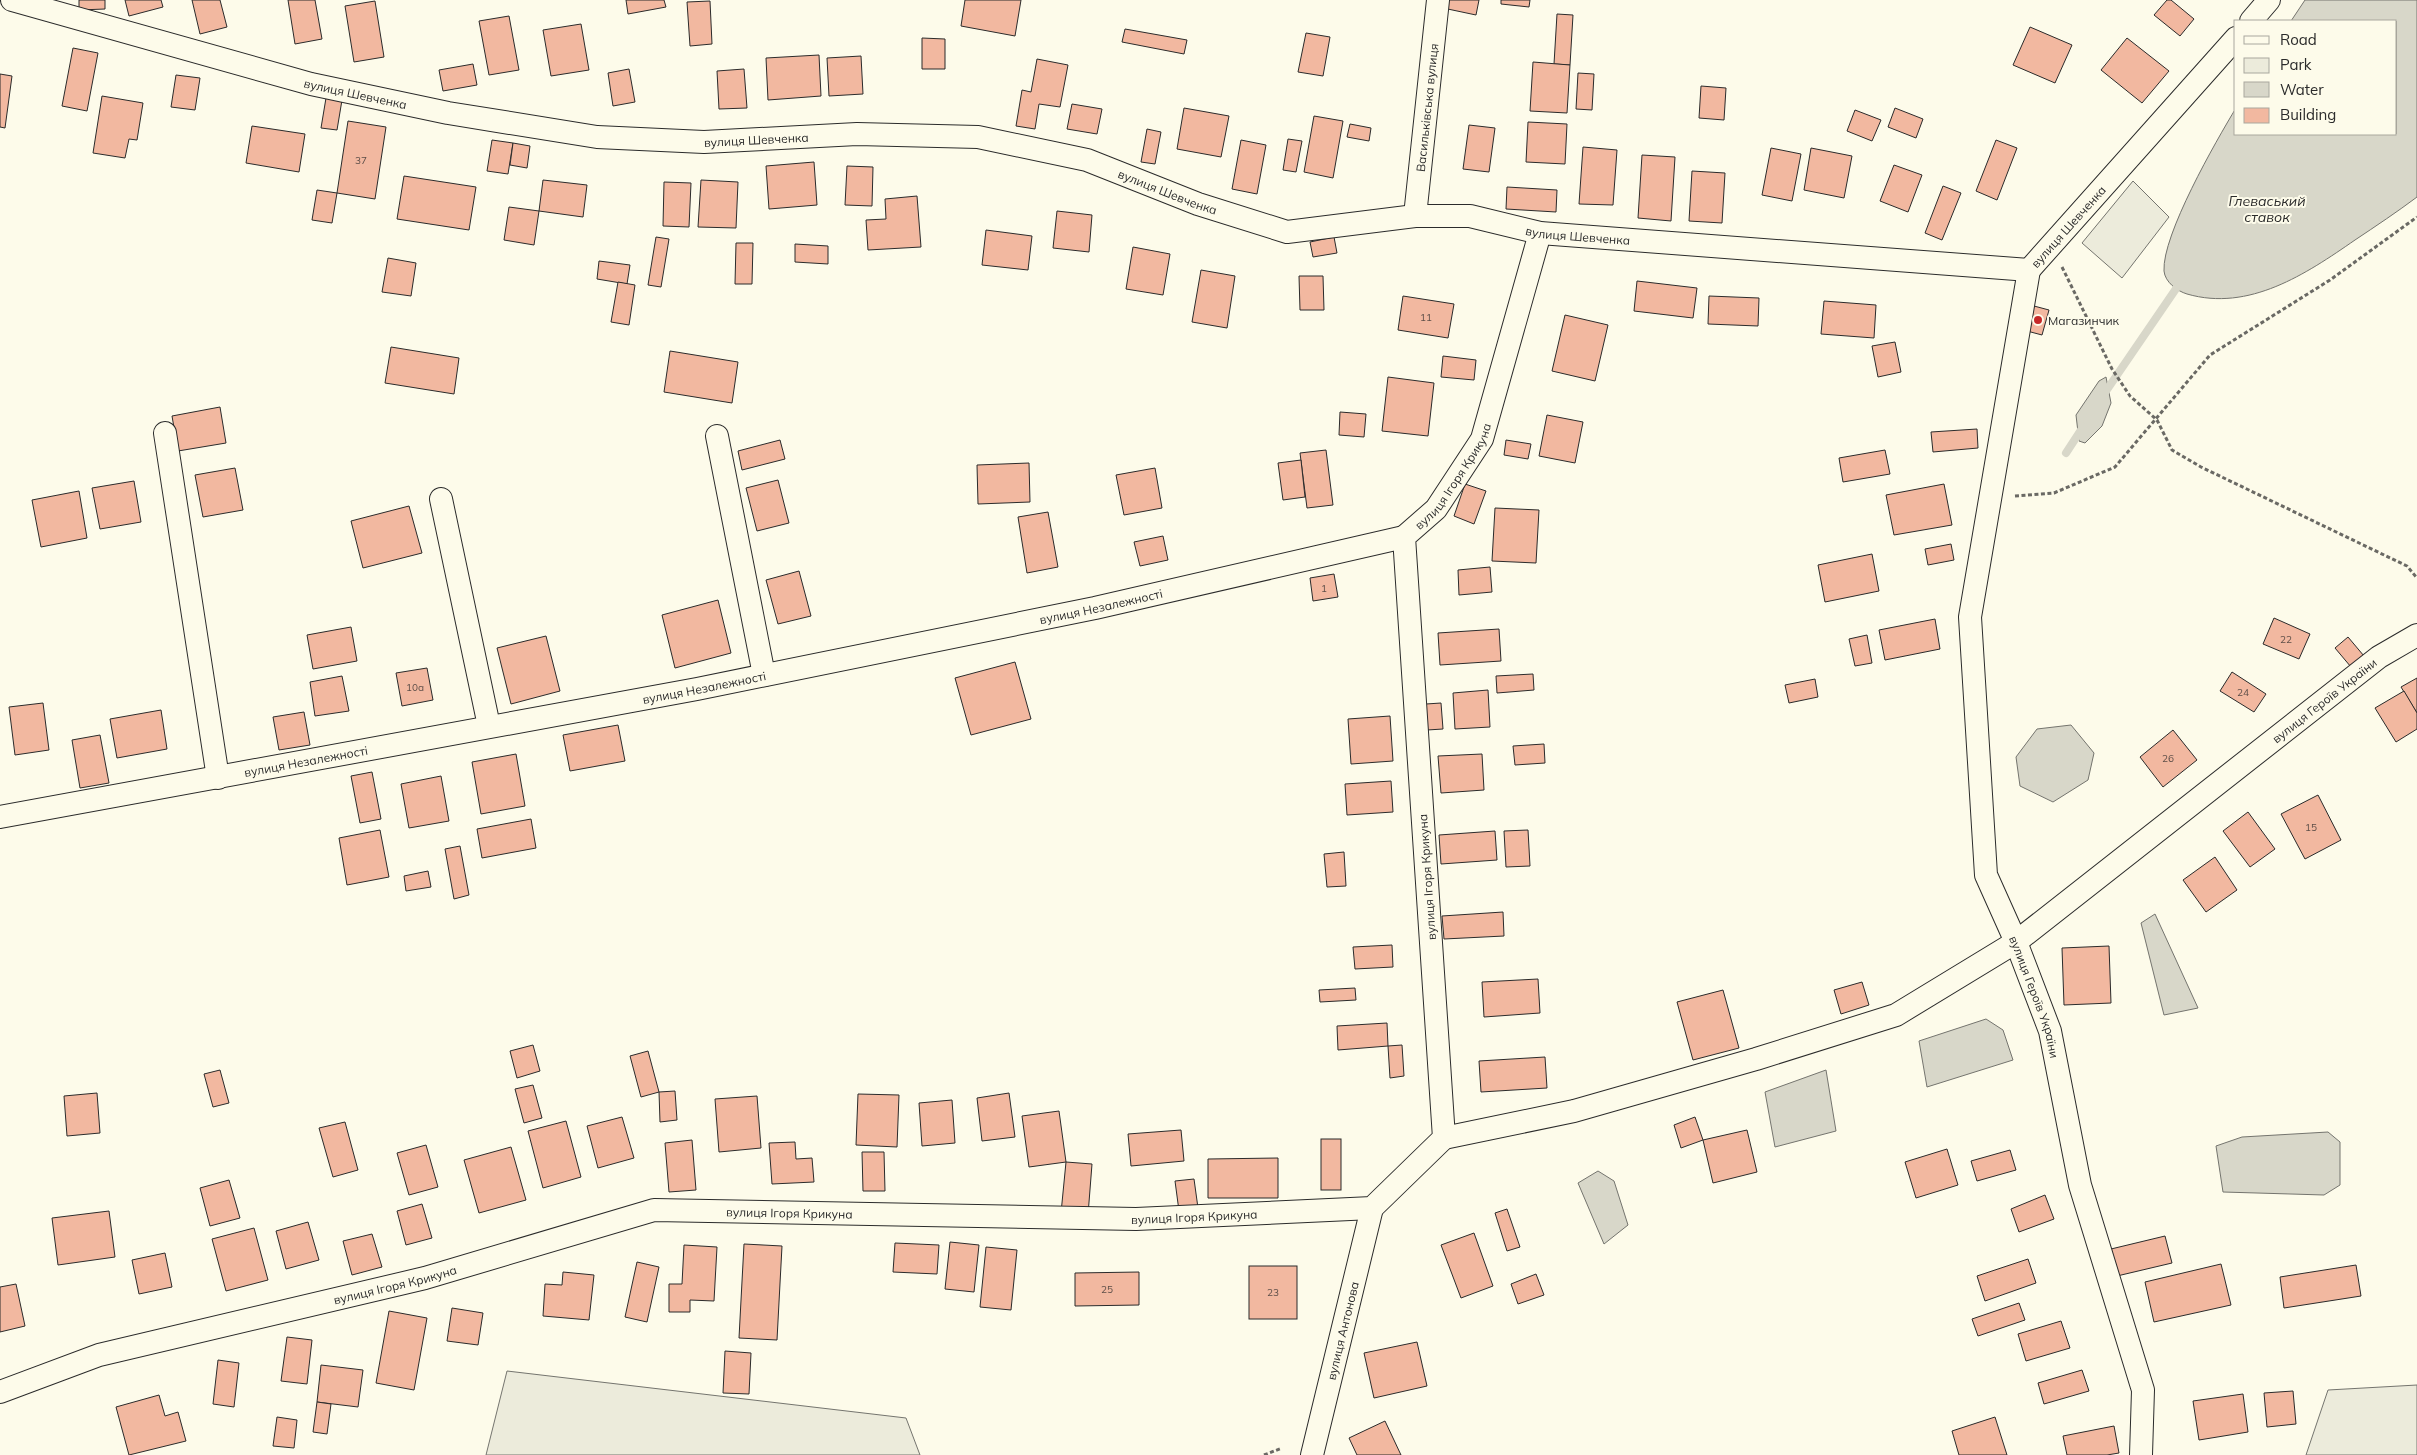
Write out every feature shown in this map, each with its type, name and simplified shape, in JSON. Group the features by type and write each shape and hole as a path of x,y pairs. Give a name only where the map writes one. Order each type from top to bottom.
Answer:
{"street":[{"name":"вулиця Шевченка","path":"12,0 311,84 448,113 596,137 704,142 856,134 978,137 1087,160 1198,204 1287,232 1415,216 1470,216 1540,233 2029,270 2234,40"},
{"name":"Васильківська вулиця","path":"1415,216 1438,0"},
{"name":"вулиця Ігоря Крикуна","path":"1444,1138 1404,537 1436,509 1482,439 1540,233"},
{"path":"1372,1208 1444,1138 1574,1111 1756,1059 1896,1015 2016,942 1986,875 1970,617 2029,270"},
{"path":"165,433 218,778"},
{"path":"717,436 764,675"},
{"path":"441,499 489,726"},
{"name":"вулиця Незалежності","path":"0,817 764,675 1095,608 1404,537"},
{"name":"вулиця Героїв України","path":"2140,1455 2143,1390 2080,1185 2050,1031 2016,942 2379,657 2417,635"},
{"name":"вулиця Ігоря Крикуна","path":"0,1392 99,1355 425,1278 654,1210 1136,1219 1372,1208"},
{"name":"вулиця Антонова","path":"1312,1455 1372,1208"}],"path":[{"path":"1989,498 2054,493 2114,467 2157,420 2210,355 2330,280 2417,217"},
{"path":"2050,246 2068,276 2112,369 2126,390 2157,420 2172,450 2201,467 2407,566 2417,578"},
{"path":"1264,1455 1282,1448"}],"green space":[{"path":"2133,181 2169,217 2122,278 2082,243"},
{"path":"507,1371 906,1418 920,1455 486,1455"},
{"path":"2417,1385 2417,1455 2306,1455 2328,1390"}],"water":[{"name":"Глеваський ставок","path":"2305,0 2417,0 2417,197 2317,265 2297,277 2276,286 2254,294 2233,298 2210,298 2183,293 2172,286 2165,275 2166,255 2172,235 2192,188 2234,111 2234,135 2397,135 2397,20 2292,20"},
{"path":"2106,377 2111,403 2102,426 2085,443 2079,441 2076,415 2099,381"},
{"path":"2071,725 2094,753 2088,780 2053,802 2020,786 2016,757 2037,729"},
{"path":"2155,914 2198,1008 2164,1015 2141,923"},
{"path":"1986,1019 2003,1030 2013,1060 1927,1087 1919,1041"},
{"path":"1826,1070 1836,1131 1775,1147 1765,1092"},
{"path":"2328,1132 2340,1142 2340,1185 2324,1195 2223,1192 2216,1146 2242,1137"},
{"path":"1598,1171 1614,1181 1628,1225 1604,1244 1578,1183"}],"building":[{"path":"79,0 105,0 105,9 79,10"},
{"path":"125,0 161,0 163,7 129,16"},
{"path":"192,0 220,0 227,27 200,34"},
{"path":"288,0 315,0 322,39 295,44"},
{"path":"626,0 664,0 666,7 628,14"},
{"path":"965,0 1021,0 1015,36 961,26"},
{"path":"1444,0 1479,0 1476,15 1443,8"},
{"path":"1501,0 1530,0 1529,7 1501,4"},
{"path":"2167,0 2171,0 2194,19 2180,36 2154,15"},
{"path":"375,1 384,57 354,62 345,6"},
{"path":"710,1 712,44 690,46 687,2"},
{"path":"1557,14 1573,15 1570,65 1554,64"},
{"path":"509,16 519,70 489,75 479,21"},
{"path":"581,24 589,70 551,76 543,30"},
{"path":"2030,27 2072,45 2055,83 2013,65"},
{"path":"1125,29 1187,40 1184,54 1122,42"},
{"path":"1306,33 1330,37 1323,76 1298,72"},
{"path":"922,38 945,39 945,69 922,69"},
{"path":"2127,38 2169,71 2142,103 2101,70"},
{"path":"73,48 98,53 87,111 62,106"},
{"path":"819,55 821,96 768,100 766,58"},
{"path":"861,56 863,94 829,96 827,58"},
{"path":"1037,59 1068,65 1060,107 1039,104 1035,129 1016,126 1022,90 1031,92"},
{"path":"1533,62 1570,65 1567,113 1530,111"},
{"path":"473,64 477,85 443,91 439,70"},
{"path":"629,69 635,102 613,106 608,73"},
{"path":"744,69 747,108 719,109 717,71"},
{"path":"1578,73 1594,74 1592,110 1576,109"},
{"path":"0,74 12,76 5,128 0,127"},
{"path":"176,75 200,78 195,110 171,107"},
{"path":"1701,86 1726,88 1724,120 1699,118"},
{"path":"102,96 143,103 137,140 129,139 125,158 93,153"},
{"path":"326,98 342,100 337,130 321,128"},
{"path":"1072,104 1102,109 1097,134 1067,129"},
{"path":"1184,108 1229,116 1221,157 1177,149"},
{"path":"1895,108 1923,119 1916,138 1888,127"},
{"path":"1855,110 1881,120 1872,141 1847,131"},
{"path":"1314,116 1343,121 1333,178 1304,172"},
{"path":"348,121 386,127 375,199 337,193"},
{"path":"1528,122 1567,124 1565,164 1526,162"},
{"path":"1350,124 1371,128 1369,141 1347,137"},
{"path":"1469,125 1495,128 1489,172 1463,169"},
{"path":"252,126 305,134 299,172 246,163"},
{"path":"1147,129 1161,132 1155,164 1141,162"},
{"path":"1288,139 1302,141 1296,172 1283,170"},
{"path":"492,140 513,143 508,174 487,171"},
{"path":"1241,140 1266,145 1257,194 1232,189"},
{"path":"1996,140 2017,148 1997,200 1976,191"},
{"path":"513,143 530,146 527,168 510,165"},
{"path":"1583,147 1617,150 1613,205 1579,204"},
{"path":"1771,148 1801,154 1792,201 1762,195"},
{"path":"1811,148 1852,156 1844,198 1804,190"},
{"path":"1642,155 1675,157 1671,221 1638,218"},
{"path":"814,162 817,205 769,209 766,166"},
{"path":"1894,165 1922,175 1908,212 1880,201"},
{"path":"847,166 873,167 872,206 845,205"},
{"path":"1692,171 1725,173 1722,223 1689,221"},
{"path":"404,176 476,187 469,230 397,219"},
{"path":"543,180 587,185 583,217 539,211"},
{"path":"701,180 738,182 736,228 698,227"},
{"path":"664,182 691,183 689,227 663,226"},
{"path":"1943,186 1961,193 1942,240 1925,233"},
{"path":"1507,187 1557,190 1556,212 1506,209"},
{"path":"317,190 337,193 332,223 312,220"},
{"path":"917,196 921,247 868,250 866,220 886,219 885,199"},
{"path":"509,207 539,211 534,245 504,240"},
{"path":"1057,211 1092,215 1089,252 1053,248"},
{"path":"986,230 1032,236 1028,270 982,265"},
{"path":"656,237 669,239 661,287 648,285"},
{"path":"1334,237 1337,253 1313,257 1310,242"},
{"path":"736,243 753,243 752,284 735,284"},
{"path":"795,244 828,246 828,264 795,262"},
{"path":"1133,247 1170,254 1163,295 1126,289"},
{"path":"388,258 416,263 411,296 382,292"},
{"path":"599,261 630,265 627,284 597,279"},
{"path":"1201,270 1235,276 1227,328 1192,322"},
{"path":"1299,276 1323,276 1324,310 1300,310"},
{"path":"1637,281 1697,288 1693,318 1634,311"},
{"path":"618,282 635,285 629,325 611,322"},
{"path":"1403,296 1454,304 1448,338 1398,330"},
{"path":"1709,296 1759,298 1758,326 1708,324"},
{"path":"1824,301 1876,305 1874,338 1821,334"},
{"name":"Магазинчик","path":"2034,306 2049,310 2042,335 2027,331"},
{"path":"1565,315 1608,325 1595,381 1552,371"},
{"path":"1895,342 1901,372 1878,377 1872,346"},
{"path":"391,347 459,358 454,394 385,383"},
{"path":"670,351 738,362 732,403 664,392"},
{"path":"1443,356 1476,360 1474,380 1441,377"},
{"path":"1388,377 1434,383 1428,436 1382,431"},
{"path":"220,407 226,443 178,451 172,416"},
{"path":"1340,412 1366,414 1364,437 1339,435"},
{"path":"1547,415 1583,422 1575,463 1539,456"},
{"path":"1977,429 1978,448 1933,452 1931,432"},
{"path":"780,440 785,459 742,470 738,451"},
{"path":"1506,440 1531,444 1528,459 1504,455"},
{"path":"1326,450 1333,505 1307,508 1300,453"},
{"path":"1885,450 1890,474 1843,482 1839,458"},
{"path":"1301,460 1305,497 1283,500 1278,463"},
{"path":"1029,463 1030,502 978,504 977,465"},
{"path":"235,468 243,510 203,517 195,475"},
{"path":"1155,468 1162,508 1124,515 1116,475"},
{"path":"778,480 789,523 757,531 746,488"},
{"path":"134,481 141,522 100,529 92,488"},
{"path":"1465,484 1486,491 1474,524 1454,516"},
{"path":"1944,484 1952,525 1894,535 1886,495"},
{"path":"79,491 87,538 41,547 32,500"},
{"path":"409,506 422,553 363,568 351,521"},
{"path":"1495,508 1539,510 1536,563 1492,561"},
{"path":"1048,512 1058,567 1027,573 1018,517"},
{"path":"1163,536 1168,560 1140,566 1134,542"},
{"path":"1951,544 1954,560 1928,565 1925,549"},
{"path":"1872,554 1879,591 1825,602 1818,565"},
{"path":"1490,567 1492,592 1459,595 1458,570"},
{"path":"799,571 811,616 778,624 766,580"},
{"path":"1334,574 1338,597 1313,601 1310,578"},
{"path":"718,600 731,653 675,668 662,615"},
{"path":"2274,618 2310,634 2299,659 2263,644"},
{"path":"1935,619 1940,649 1885,660 1879,630"},
{"path":"351,627 357,661 313,669 307,635"},
{"path":"1499,629 1501,661 1440,665 1438,633"},
{"path":"1867,635 1872,663 1855,666 1849,639"},
{"path":"546,636 560,691 511,704 497,648"},
{"path":"2348,637 2364,656 2351,667 2335,648"},
{"path":"1015,662 1031,719 971,735 955,678"},
{"path":"427,668 433,700 402,706 396,673"},
{"path":"2232,672 2266,694 2254,712 2220,691"},
{"path":"1533,674 1534,690 1497,693 1496,676"},
{"path":"342,676 349,711 315,716 310,682"},
{"path":"2417,678 2417,713 2401,687"},
{"path":"1815,679 1818,697 1789,703 1785,685"},
{"path":"1488,690 1490,727 1455,729 1453,693"},
{"path":"2404,691 2417,713 2417,729 2396,742 2375,708"},
{"path":"43,703 49,750 15,755 9,707"},
{"path":"1441,703 1443,729 1427,730 1426,704"},
{"path":"161,710 167,749 117,758 110,719"},
{"path":"304,712 310,745 279,750 273,717"},
{"path":"1390,716 1393,761 1351,764 1348,719"},
{"path":"618,725 625,761 570,771 563,735"},
{"path":"2173,730 2197,760 2163,787 2140,757"},
{"path":"100,735 109,783 80,788 72,740"},
{"path":"1544,744 1545,763 1515,765 1513,746"},
{"path":"516,754 525,806 481,814 472,762"},
{"path":"1482,754 1484,790 1441,793 1438,756"},
{"path":"372,772 381,819 360,823 351,776"},
{"path":"441,776 449,821 409,828 401,784"},
{"path":"1391,781 1393,812 1347,815 1345,784"},
{"path":"2318,795 2341,840 2305,859 2281,814"},
{"path":"2248,812 2275,849 2250,867 2223,831"},
{"path":"531,819 536,848 482,858 477,829"},
{"path":"380,830 389,877 347,885 339,838"},
{"path":"1528,830 1530,866 1506,867 1504,831"},
{"path":"1495,831 1497,860 1441,864 1439,835"},
{"path":"460,846 469,895 454,899 445,849"},
{"path":"1344,852 1346,886 1327,887 1324,854"},
{"path":"2215,857 2237,890 2206,912 2183,880"},
{"path":"428,871 431,887 406,891 404,876"},
{"path":"1503,912 1504,936 1444,939 1442,916"},
{"path":"1392,945 1393,967 1355,969 1353,947"},
{"path":"2109,946 2111,1003 2064,1005 2062,948"},
{"path":"1538,979 1540,1013 1484,1017 1482,982"},
{"path":"1862,982 1869,1005 1841,1014 1834,990"},
{"path":"1355,988 1356,1000 1320,1002 1319,990"},
{"path":"1723,990 1739,1048 1693,1060 1677,1002"},
{"path":"1387,1023 1388,1046 1338,1050 1337,1026"},
{"path":"533,1045 540,1071 517,1078 510,1051"},
{"path":"1402,1045 1404,1076 1390,1078 1388,1046"},
{"path":"648,1051 659,1092 641,1097 630,1056"},
{"path":"1545,1057 1547,1088 1481,1092 1479,1061"},
{"path":"220,1070 229,1103 213,1107 204,1074"},
{"path":"533,1085 542,1118 524,1123 515,1089"},
{"path":"675,1091 677,1120 660,1122 659,1092"},
{"path":"97,1093 100,1133 67,1136 64,1096"},
{"path":"1009,1093 1015,1137 982,1141 977,1098"},
{"path":"858,1094 899,1095 897,1147 856,1145"},
{"path":"757,1096 761,1148 719,1152 715,1099"},
{"path":"952,1100 955,1143 922,1146 919,1103"},
{"path":"1059,1111 1066,1162 1029,1167 1022,1116"},
{"path":"622,1117 634,1158 598,1168 587,1126"},
{"path":"1695,1117 1703,1140 1681,1148 1674,1125"},
{"path":"566,1121 581,1177 543,1188 528,1131"},
{"path":"345,1122 358,1170 333,1177 319,1128"},
{"path":"1181,1130 1184,1161 1131,1166 1128,1134"},
{"path":"1747,1130 1757,1172 1713,1183 1703,1140"},
{"path":"1321,1139 1341,1139 1341,1190 1321,1190"},
{"path":"692,1140 696,1190 669,1192 665,1143"},
{"path":"795,1142 796,1159 812,1158 814,1182 772,1184 769,1143"},
{"path":"426,1145 438,1187 409,1195 397,1153"},
{"path":"511,1147 526,1200 479,1213 464,1160"},
{"path":"1947,1149 1958,1185 1916,1198 1905,1162"},
{"path":"2010,1150 2016,1170 1977,1181 1971,1161"},
{"path":"862,1152 884,1152 885,1191 863,1191"},
{"path":"1278,1158 1278,1198 1208,1198 1208,1159"},
{"path":"1066,1162 1092,1164 1088,1215 1061,1213"},
{"path":"1194,1179 1198,1208 1179,1211 1175,1181"},
{"path":"229,1180 240,1218 210,1226 200,1188"},
{"path":"2045,1195 2054,1219 2019,1232 2011,1209"},
{"path":"422,1204 432,1238 406,1245 397,1211"},
{"path":"1507,1209 1520,1247 1507,1251 1495,1213"},
{"path":"109,1211 115,1257 58,1265 52,1218"},
{"path":"308,1222 319,1260 286,1269 276,1231"},
{"path":"254,1228 268,1280 226,1291 212,1239"},
{"path":"1474,1233 1493,1286 1461,1298 1441,1245"},
{"path":"372,1234 382,1267 352,1275 343,1241"},
{"path":"2165,1236 2172,1263 2117,1276 2111,1249"},
{"path":"950,1242 979,1245 974,1292 945,1289"},
{"path":"895,1243 939,1245 937,1274 893,1272"},
{"path":"744,1244 782,1246 777,1340 739,1338"},
{"path":"684,1245 717,1247 714,1301 690,1300 690,1312 669,1312 669,1284 682,1284"},
{"path":"986,1247 1017,1250 1011,1310 980,1307"},
{"path":"165,1253 172,1287 139,1294 132,1260"},
{"path":"2028,1259 2036,1283 1985,1301 1977,1276"},
{"path":"637,1262 659,1267 647,1322 625,1317"},
{"path":"2221,1264 2231,1305 2154,1322 2145,1282"},
{"path":"2356,1265 2361,1296 2284,1308 2280,1277"},
{"path":"1249,1266 1297,1266 1297,1319 1249,1319"},
{"path":"563,1272 594,1275 589,1320 543,1316 545,1284 562,1285"},
{"path":"1139,1272 1139,1305 1075,1306 1075,1273"},
{"path":"1536,1274 1544,1295 1518,1304 1511,1284"},
{"path":"16,1284 25,1326 0,1332 0,1287"},
{"path":"2019,1303 2025,1320 1978,1336 1972,1319"},
{"path":"452,1308 483,1313 478,1345 447,1341"},
{"path":"389,1311 427,1318 414,1390 376,1383"},
{"path":"2061,1321 2070,1348 2026,1361 2018,1334"},
{"path":"287,1337 312,1340 307,1384 281,1381"},
{"path":"1417,1342 1427,1386 1374,1398 1364,1353"},
{"path":"725,1351 751,1353 749,1394 723,1393"},
{"path":"218,1360 239,1363 234,1407 213,1404"},
{"path":"321,1365 363,1370 358,1407 317,1402"},
{"path":"2082,1370 2089,1391 2044,1404 2038,1383"},
{"path":"2293,1391 2296,1424 2267,1427 2264,1393"},
{"path":"2243,1394 2248,1432 2199,1440 2193,1401"},
{"path":"159,1395 165,1416 178,1412 186,1441 129,1455 116,1407"},
{"path":"317,1402 331,1404 327,1434 313,1432"},
{"path":"277,1417 297,1420 294,1448 273,1446"},
{"path":"1995,1417 2007,1455 1959,1455 1952,1431"},
{"path":"1385,1421 1401,1455 1357,1455 1349,1438"},
{"path":"2114,1426 2119,1453 2107,1455 2067,1455 2063,1436"}],"waterway":[{"path":"2104,394 2182,280"},
{"path":"2066,453 2083,427"}],"place":[{"name":"Магазинчик","path":"2038,320"}]}
